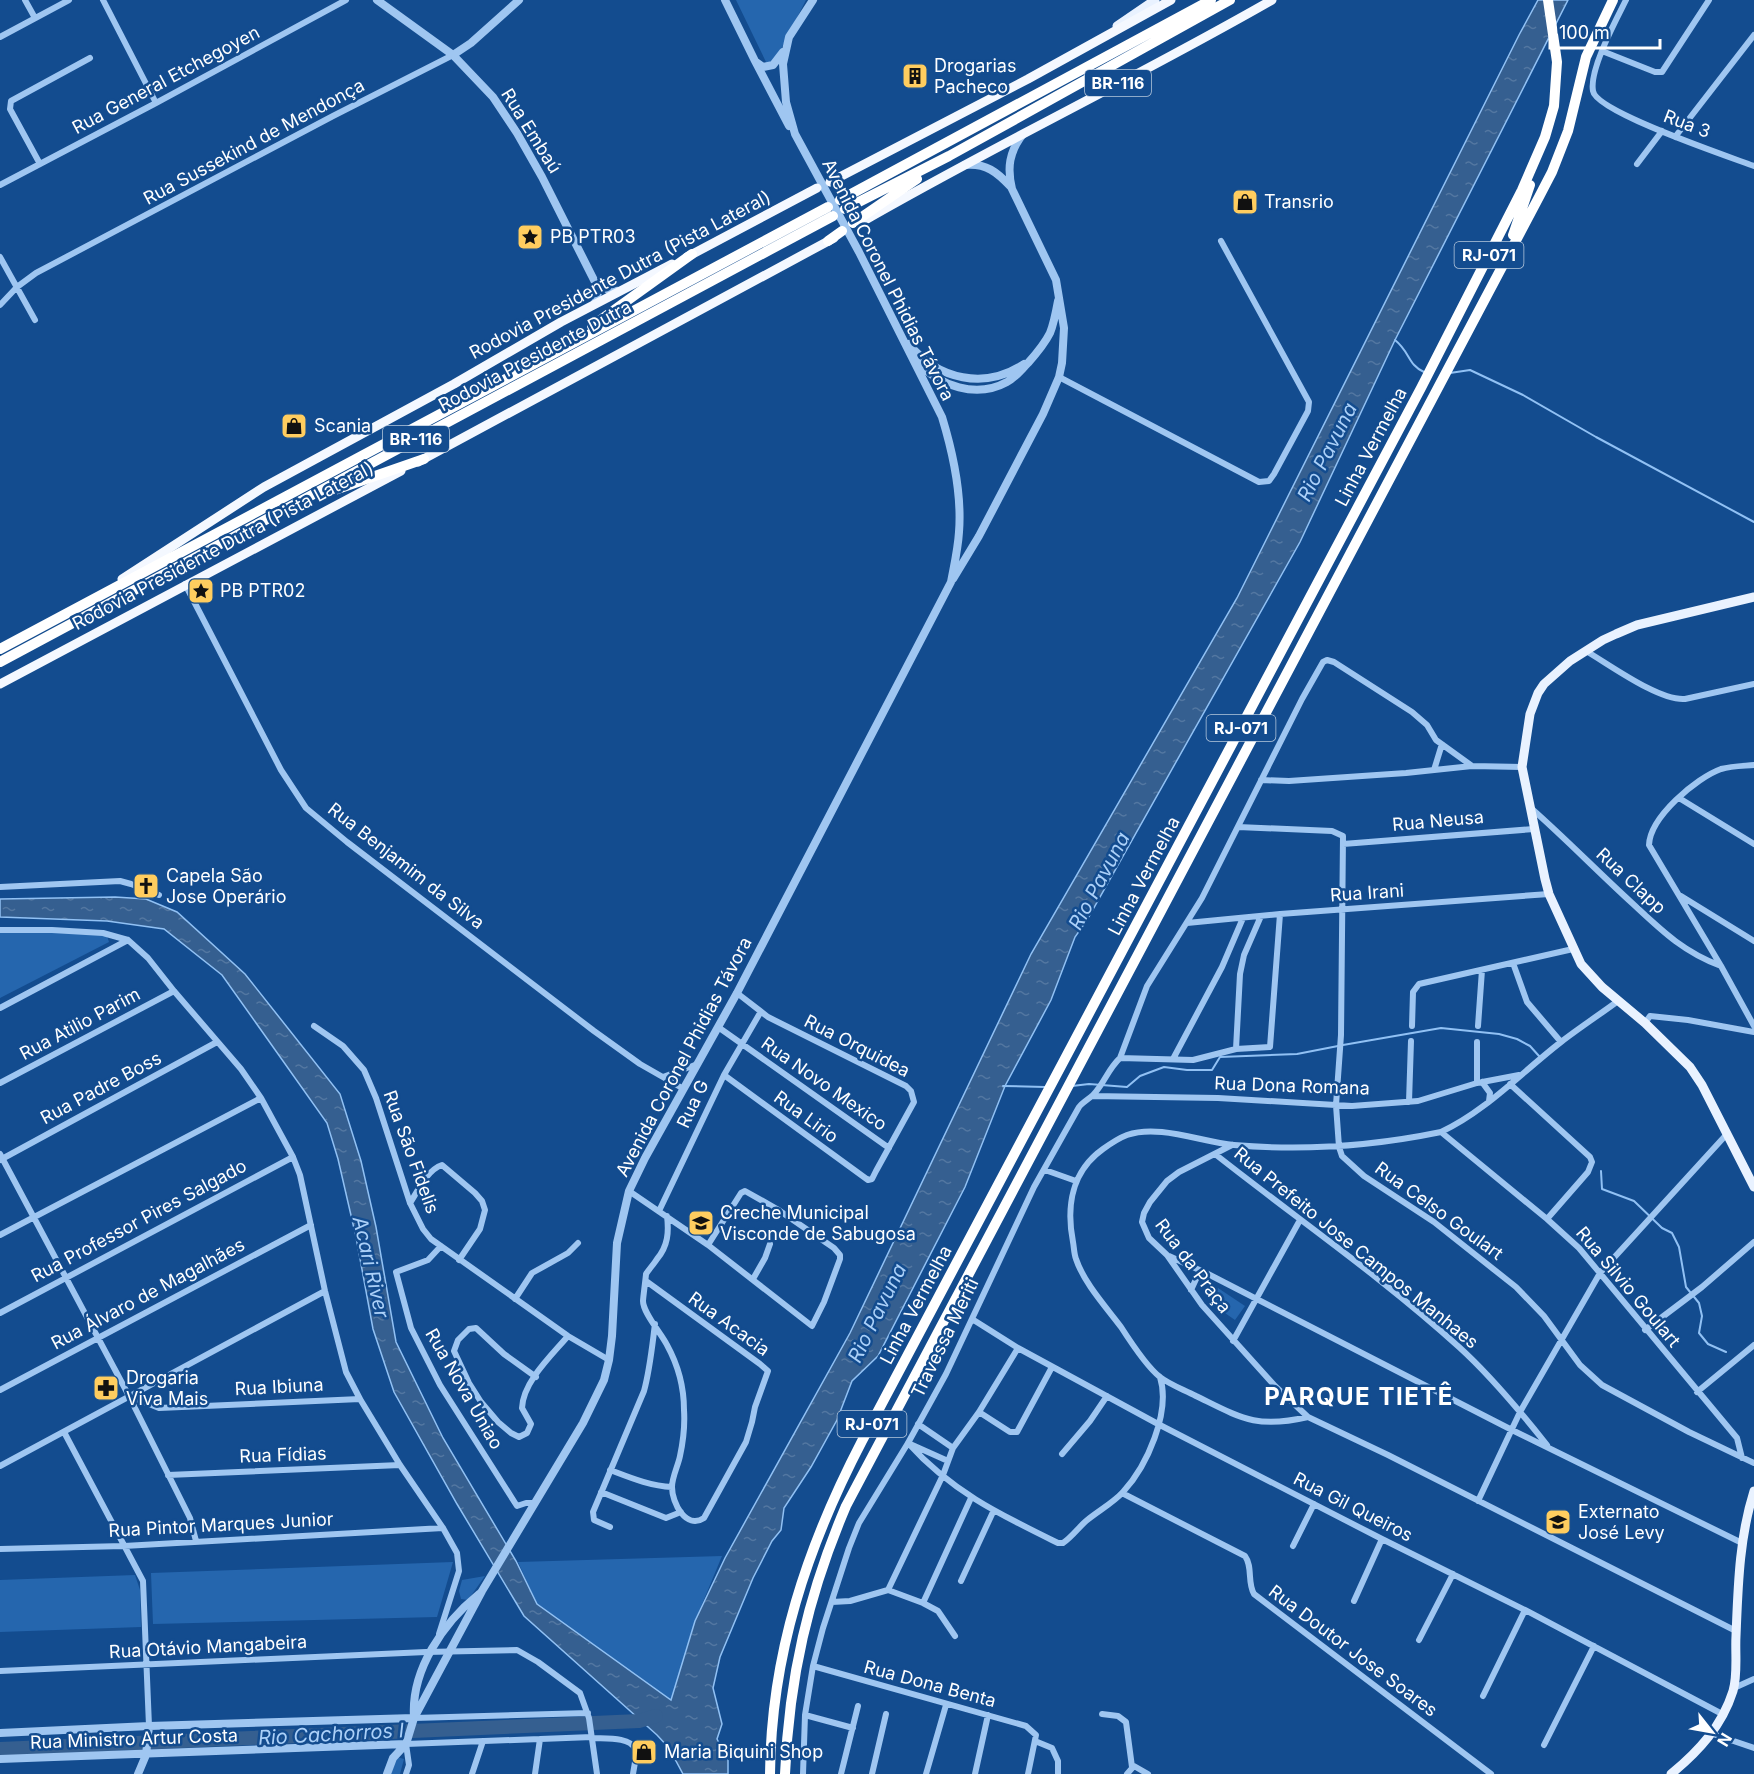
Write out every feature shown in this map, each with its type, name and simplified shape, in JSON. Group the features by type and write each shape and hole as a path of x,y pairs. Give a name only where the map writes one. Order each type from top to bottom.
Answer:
{"highway":[{"name":"BR-116","path":"830,182 990,99 1171,0"},
{"name":"BR-116","path":"1211,0 843,205 949,156 1230,0"},
{"name":"BR-116","path":"854,225 1272,0"},
{"name":"Linha Vermelha","path":"770,1774 776,1691 783,1649 801,1579 820,1529 857,1451 1425,381 1540,150 1554,106 1557,72 1555,39 1548,0"},
{"path":"1503,266 1552,172 1568,131 1587,57 1613,0"},
{"path":"1503,266 1540,150"},
{"path":"854,225 949,156"},
{"name":"Rodovia Presidente Dutra (Pista Lateral)","path":"100,595 164,550 264,486 454,384 595,303 817,189"},
{"name":"Rodovia Presidente Dutra","path":"0,649 562,348 830,211 295,504 0,662"},
{"path":"828,241 842,232"},
{"name":"Rodovia Presidente Dutra (Pista Lateral)","path":"0,684 828,241"},
{"path":"562,348 692,254"},
{"name":"Linha Vermelha","path":"785,1774 790,1699 800,1646 816,1588 837,1528 878,1443 1503,266"},
{"path":"295,504 424,459"}],"main road":[{"path":"1094,42 1155,0"},
{"path":"1754,597 1636,626 1603,640 1551,676 1538,693 1529,721 1522,767 1539,856 1549,894 1581,964 1592,977 1645,1023 1690,1067 1702,1084 1754,1187"},
{"path":"1671,1774 1713,1734 1724,1715 1734,1688 1742,1543 1754,1491"}],"street":[{"path":"25,0 35,18"},
{"path":"0,37 69,0"},
{"path":"103,0 156,103"},
{"name":"Rua General Etchegoyen","path":"0,184 346,0"},
{"name":"Rua Embaú","path":"377,0 453,55 483,85 507,116 542,177 596,284 598,293 595,303"},
{"name":"Rua Sussekind de Mendonça","path":"0,305 17,287 36,273 453,55 471,44 519,0"},
{"path":"726,0 755,61 795,134"},
{"name":"Avenida Coronel Phidias Távora","path":"813,0 795,25 785,49 784,89 795,134 856,246 938,409 950,445 960,517 951,582"},
{"path":"1626,0 1602,51 1656,72 1662,72 1709,0"},
{"path":"1675,136 1754,35"},
{"path":"755,61 763,67 773,65 785,49"},
{"name":"Rua 3","path":"1602,51 1592,90 1598,99 1611,108 1662,131 1754,166"},
{"path":"40,164 10,109 11,101 90,58"},
{"path":"1637,164 1662,131"},
{"name":"Avenida Coronel Phidias Távora","path":"469,1608 482,1591 535,1503 594,1402 604,1380 609,1360 617,1243 629,1191 682,1088 736,993 951,582 1011,476 1059,377 1065,336 1060,294 1051,267 1012,189 1009,174 1010,158 1024,133"},
{"name":"Avenida Coronel Phidias Távora","path":"963,165 990,168 1012,189"},
{"path":"1059,377 1259,482 1269,481 1308,411 1309,402 1221,241"},
{"path":"0,257 35,320"},
{"path":"596,284 609,290 619,291"},
{"path":"910,354 919,365 935,377 957,387 989,388 1007,382 1034,357 1051,332 1060,294"},
{"path":"899,331 918,355 934,367 966,379 984,379 1000,375 1019,367 1034,357"},
{"name":"Rua Benjamim da Silva","path":"185,584 281,770 306,808 339,836 594,1031 682,1088"},
{"path":"1586,651 1668,697 1685,699 1754,684"},
{"name":"Travessa Meriti","path":"803,1774 805,1716 813,1666 823,1628 859,1523 908,1443 946,1374 1034,1187 1079,1107 1094,1093 1120,1058 1147,986 1187,923 1323,662 1327,660 1355,675 1412,712 1428,725 1432,735 1442,744"},
{"path":"1434,770 1442,744 1472,766"},
{"path":"1754,765 1721,769 1710,774 1679,798 1657,822 1649,844 1754,1026"},
{"path":"1261,780 1288,781 1472,766 1522,767"},
{"path":"1679,798 1754,844"},
{"name":"Rua Clapp","path":"1529,806 1682,947 1721,966"},
{"path":"1238,827 1332,831 1343,836 1341,1035 1336,1105 1339,1147"},
{"name":"Rua Neusa","path":"1343,844 1534,828"},
{"path":"0,887 120,881 159,895"},
{"name":"Rua Irani","path":"1187,923 1549,894"},
{"path":"1680,896 1754,941"},
{"path":"1120,1058 1193,1060 1236,1049 1270,1047 1280,914"},
{"path":"1236,1049 1240,974 1244,955 1262,916"},
{"path":"1173,1059 1217,976 1243,918"},
{"path":"0,930 103,933 128,940 148,958 241,1069 261,1098 293,1157 300,1176 342,1357 352,1385 400,1465 443,1528 457,1553 459,1562 459,1571 437,1640 414,1694 413,1722"},
{"path":"0,1008 128,940"},
{"path":"1412,1026 1413,992 1416,985 1573,949"},
{"path":"1513,963 1527,1002 1561,1042"},
{"path":"1478,1026 1482,970"},
{"name":"Rua Atilio Parim","path":"0,1083 174,991"},
{"name":"Rua Orquidea","path":"736,993 760,1013 911,1091 914,1102 872,1179"},
{"path":"1308,1417 1270,1423 1247,1419 1160,1377 1092,1288 1076,1259 1071,1230 1070,1204 1076,1180 1082,1169 1093,1157 1127,1135 1151,1132 1232,1144 1339,1147 1441,1132 1489,1101 1561,1042 1618,1001"},
{"name":"Rua G","path":"659,1211 724,1074 760,1013"},
{"path":"1645,1023 1650,1016 1665,1017 1754,1032"},
{"name":"Rua São Fidelis","path":"314,1026 343,1046 354,1057 371,1084 410,1203 423,1229 431,1239 568,1336 609,1360"},
{"path":"718,1027 742,1044"},
{"path":"1409,1102 1412,1041"},
{"name":"Rua Padre Boss","path":"1,1157 217,1042"},
{"path":"1477,1042 1480,1082 1490,1094 1489,1101"},
{"name":"Rua Novo Mexico","path":"742,1044 889,1148"},
{"path":"663,1077 695,1065"},
{"name":"Rua Lirio","path":"724,1074 856,1172 868,1180 872,1179"},
{"name":"Rua Dona Romana","path":"1094,1093 1336,1105 1409,1102 1480,1082 1522,1075"},
{"path":"1510,1084 1590,1157 1592,1162 1591,1167 1547,1219"},
{"path":"0,1235 261,1098"},
{"name":"Rua Silvio Goulart","path":"1441,1132 1569,1238 1737,1438 1742,1458"},
{"path":"1478,1501 1520,1412 1600,1273 1726,1135"},
{"name":"Rua da Praça","path":"1232,1144 1179,1172 1167,1181 1144,1213 1142,1222 1149,1238 1167,1255 1202,1305 1275,1386 1308,1417 1737,1631"},
{"name":"Rua Celso Goulart","path":"1339,1147 1342,1156 1364,1176 1434,1222 1516,1287 1538,1309 1590,1376 1612,1392 1754,1463"},
{"name":"Rua Prefeito Jose Campos Manhaes","path":"1215,1154 1357,1263 1447,1337 1479,1367 1550,1448"},
{"path":"1,1157 129,1396 190,1518 196,1541"},
{"name":"Rua Professor Pires Salgado","path":"0,1313 293,1157"},
{"path":"410,1203 436,1167 442,1165 482,1201 485,1210 484,1220 475,1239 459,1260"},
{"path":"1045,1170 1076,1180"},
{"path":"629,1191 708,1245 812,1326 824,1302 840,1255 834,1248 777,1209 745,1191 741,1193 708,1245"},
{"path":"601,1492 666,1518 681,1512 675,1501 672,1487 680,1455 685,1412 683,1391 679,1371 669,1347 644,1307 643,1298 647,1273 660,1256 667,1240 669,1229 667,1216"},
{"path":"1233,1341 1300,1220"},
{"name":"Rua Álvaro de Magalhães","path":"0,1390 311,1225"},
{"path":"1645,1330 1702,1287 1754,1242"},
{"path":"515,1299 532,1273 568,1253 578,1243"},
{"path":"753,1279 770,1244"},
{"name":"Rua Nova Uniao","path":"441,1246 428,1260 396,1272 411,1328 440,1385 517,1506 535,1503"},
{"path":"1167,1255 1512,1430 1742,1543"},
{"path":"1191,1290 1197,1277 1208,1274"},
{"name":"Rua Acacia","path":"646,1281 768,1371 746,1442 704,1518 697,1522 690,1521 681,1512"},
{"path":"0,1466 325,1291"},
{"name":"Rua Gil Queiros","path":"972,1319 1018,1348 1158,1424 1525,1610 1724,1715"},
{"path":"610,1527 596,1523 592,1517 644,1391 655,1324"},
{"path":"536,1377 504,1354 476,1328 470,1329 455,1343 454,1351 481,1402 498,1422 519,1437 527,1433 531,1424 522,1408 522,1403 536,1377 568,1336"},
{"path":"1697,1392 1754,1345"},
{"path":"888,1590 943,1475 952,1448 979,1412 1018,1348"},
{"path":"979,1412 1010,1432 1017,1432 1052,1366"},
{"path":"908,1443 971,1498 993,1512 1058,1543 1065,1542 1088,1519 1122,1493 1149,1449 1163,1401 1160,1377"},
{"name":"Rua Ibiuna","path":"129,1396 159,1408 360,1399"},
{"path":"1062,1454 1090,1421 1107,1396"},
{"path":"918,1424 952,1448"},
{"path":"64,1432 142,1581 149,1729 147,1752 138,1774"},
{"path":"908,1443 948,1461"},
{"name":"Rua Fídias","path":"168,1475 400,1465"},
{"path":"610,1470 652,1485 672,1487"},
{"name":"Rua Doutor Jose Soares","path":"1122,1493 1245,1556 1249,1563 1250,1587 1254,1594 1491,1774"},
{"path":"923,1603 971,1498"},
{"path":"1293,1546 1314,1504"},
{"path":"961,1581 993,1512"},
{"name":"Rua Pintor Marques Junior","path":"0,1549 124,1546 443,1528"},
{"path":"1354,1600 1382,1539"},
{"path":"1419,1640 1453,1574"},
{"path":"832,1602 850,1601 888,1590 938,1611 955,1636"},
{"path":"452,1594 457,1602 469,1608"},
{"path":"437,1640 469,1608"},
{"path":"387,1774 393,1758 407,1741 413,1722 450,1651 469,1608"},
{"path":"1483,1696 1525,1610"},
{"path":"1544,1745 1594,1646"},
{"name":"Rua Otávio Mangabeira","path":"0,1671 511,1650 523,1653 574,1687 584,1700 589,1715 597,1774"},
{"path":"418,1653 426,1662"},
{"name":"Rua Dona Benta","path":"813,1666 946,1705 1019,1723 1034,1731 1036,1738 1052,1748 1058,1761 1058,1774"},
{"path":"1734,1688 1754,1679"},
{"path":"926,1774 946,1705"},
{"path":"841,1774 858,1706"},
{"path":"872,1774 886,1714"},
{"path":"1102,1714 1118,1716 1126,1722 1130,1770 1137,1767 1148,1774"},
{"name":"Rua Ministro Artur Costa","path":"0,1733 589,1715"},
{"path":"975,1774 988,1715"},
{"path":"805,1716 853,1728"},
{"path":"1713,1734 1754,1748"},
{"name":"Rua Ministro Artur Costa","path":"0,1759 407,1741 592,1737 624,1741 632,1745 635,1756 633,1774"},
{"path":"1028,1774 1036,1738"},
{"path":"535,1774 540,1739"},
{"path":"406,1774 409,1765 407,1741"},
{"path":"472,1774 483,1741"}],"shaded area":[{"path":"736,0 806,0 775,61 766,62"},
{"path":"0,932 106,933 109,942 0,998"},
{"path":"1218,1288 1245,1306 1235,1320 1209,1302"},
{"path":"722,1556 695,1621 671,1701 537,1604 518,1562"},
{"path":"453,1562 437,1617 153,1624 151,1573"},
{"path":"135,1575 140,1590 141,1627 0,1632 0,1580"},
{"path":"485,1576 468,1600 461,1599 459,1591 462,1580"},
{"path":"397,1757 404,1759 400,1774 391,1774"}],"water":[{"path":"1538,0 1568,0 1395,340 1300,542 1087,920 1075,937 1051,1000 1005,1086 965,1187 878,1356 852,1381 837,1420 811,1467 784,1508 781,1530 772,1541 753,1578 720,1657 713,1688 722,1724 717,1739 728,1760 728,1774 683,1774 669,1748 657,1735 524,1616 457,1504 394,1392 373,1329 356,1237 327,1123 222,975 164,929 107,921 0,917 0,899 115,897 146,899 177,912 245,974 340,1094 361,1161 376,1227 396,1342 443,1438 516,1561 537,1604 671,1700 695,1621 725,1558 850,1333 1031,954 1237,598"}],"waterway":[{"path":"1395,340 1415,366 1424,372"},
{"path":"1450,373 1470,370 1523,395 1754,522"},
{"path":"1343,1045 1441,1028 1499,1034 1517,1039 1530,1046 1539,1056"},
{"path":"1072,1086 1089,1084 1127,1087 1140,1076 1164,1067 1212,1070 1220,1057 1297,1054 1338,1046"},
{"path":"1003,1086 1045,1087"},
{"path":"1601,1171 1602,1189 1634,1201 1662,1228 1672,1233 1679,1247 1686,1287 1699,1303 1702,1316 1699,1333 1708,1344 1726,1352"},
{"name":"Rio Cachorros I","path":"0,1749 639,1721 656,1716"}],"place":[{"name":"Drogarias Pacheco","path":"915,76"},
{"name":"Transrio","path":"1245,202"},
{"name":"PB PTR03","path":"530,237"},
{"name":"Scania","path":"294,426"},
{"name":"PB PTR02","path":"201,591"},
{"name":"Capela São Jose Operário","path":"146,886"},
{"name":"Creche Municipal Visconde de Sabugosa","path":"701,1223"},
{"name":"Drogaria Viva Mais","path":"106,1388"},
{"name":"Externato José Levy","path":"1558,1522"},
{"name":"Maria Biquini Shop","path":"644,1752"}],"district":[{"name":"PARQUE TIETÊ","path":"1359,1397"}],"water label":[{"name":"Rio Pavuna","path":"1327,452"},
{"name":"Rio Pavuna","path":"1099,881"},
{"name":"Acari River","path":"371,1267"},
{"name":"Rio Pavuna","path":"877,1313"}]}
